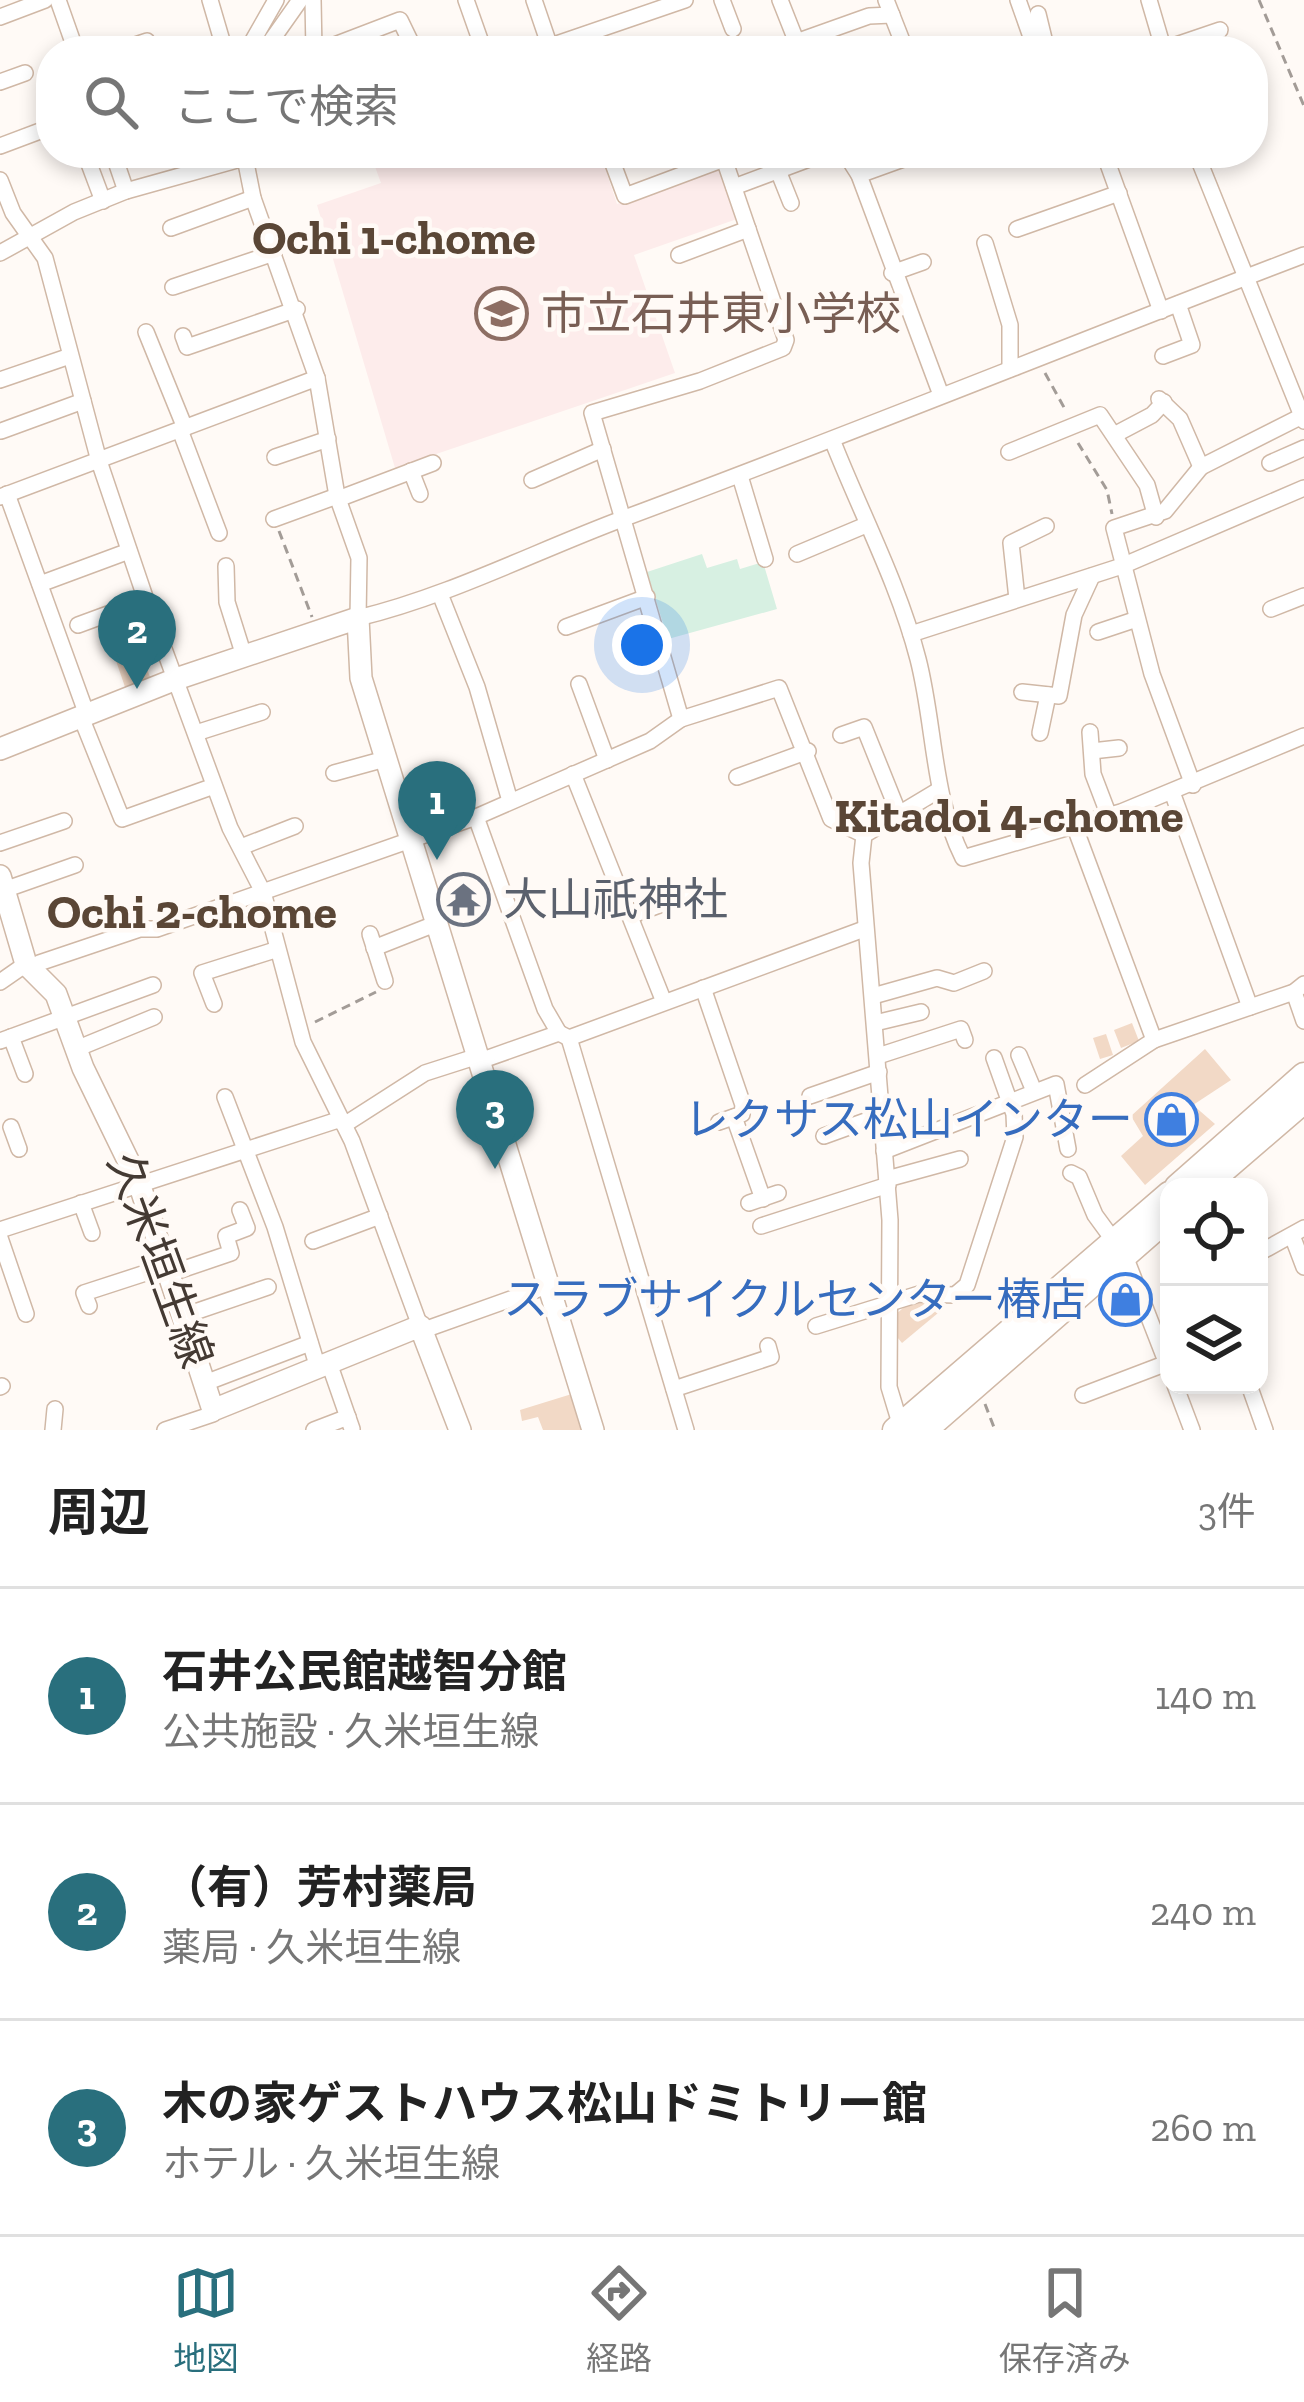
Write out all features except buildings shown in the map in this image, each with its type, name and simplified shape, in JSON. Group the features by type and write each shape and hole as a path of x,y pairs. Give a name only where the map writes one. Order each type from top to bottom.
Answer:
{"highway":[{"path":"1187,1178 1304,1075"},
{"path":"1214,1178 1304,1101"},
{"path":"906,1429 1120,1248 1160,1204"},
{"path":"1120,1248 1160,1223"}],"main road":[{"path":"0,749 176,679 358,618 356,658 593,1430"},
{"name":"久米垣生線","path":"1,883 31,967 56,994 76,1049 139,1184 215,1418 323,1365 421,1329"},
{"path":"421,1329 460,1430"}],"street":[{"path":"0,17 45,0"},
{"path":"58,0 71,36"},
{"path":"210,0 221,36"},
{"path":"256,36 276,0"},
{"path":"275,36 300,0"},
{"path":"313,0 316,36"},
{"path":"466,0 479,36"},
{"path":"534,0 541,36"},
{"path":"591,36 658,5 685,0"},
{"path":"722,0 733,29"},
{"path":"780,0 793,36"},
{"path":"1018,0 1040,36"},
{"path":"1149,0 1160,36"},
{"path":"824,36 889,8 900,36"},
{"path":"1033,19 1035,36"},
{"path":"357,36 400,20 408,36"},
{"path":"1203,36 1220,30"},
{"path":"0,82 25,73"},
{"path":"0,146 36,133"},
{"path":"25,137 32,155"},
{"path":"91,168 103,200"},
{"path":"118,168 126,191"},
{"path":"0,253 103,200 204,168"},
{"path":"247,168 317,378 338,497 359,558 358,618 440,594 1304,256"},
{"path":"615,168 626,196 700,168"},
{"path":"681,719 592,413 700,381 784,348 786,340 727,168"},
{"path":"734,187 784,168"},
{"path":"854,168 940,395"},
{"path":"859,176 878,168"},
{"path":"1109,168 1160,311"},
{"path":"1193,784 1137,620 1114,528 1156,517 1173,504 1201,467 1303,418 1202,168"},
{"path":"778,170 791,202"},
{"path":"0,179 13,213 45,259 99,461 146,600 214,786 263,892 298,1028 342,1122 421,1329 548,1286"},
{"path":"1017,229 1118,194"},
{"path":"171,228 253,198"},
{"path":"679,255 748,229"},
{"path":"985,243 1010,325 1010,369"},
{"path":"173,287 196,273 274,253"},
{"path":"892,273 923,262"},
{"path":"1163,356 1192,345 1178,304"},
{"path":"183,337 187,346 297,309"},
{"path":"146,332 183,429 211,526"},
{"path":"0,380 70,356"},
{"path":"214,786 122,819 40,584 4,496 317,378"},
{"path":"1116,434 1152,415 1161,400 1180,419 1201,467"},
{"path":"1,430 82,401"},
{"path":"1009,452 1100,415 1147,485 1156,517"},
{"path":"274,457 328,439"},
{"path":"832,442 911,634 939,790 963,858 1109,816 1304,736"},
{"path":"1270,463 1304,448"},
{"path":"532,480 603,449"},
{"path":"274,519 434,463"},
{"path":"411,471 420,494"},
{"path":"740,476 765,559"},
{"path":"911,634 1123,566 1304,488"},
{"path":"797,554 866,526"},
{"path":"1017,599 1011,543 1046,526"},
{"path":"40,584 129,551"},
{"path":"226,566 227,602 244,656"},
{"path":"1022,692 1058,697 1061,646 1092,576"},
{"path":"440,594 477,687 510,801"},
{"path":"1271,609 1304,596"},
{"path":"566,627 646,597"},
{"path":"78,625 146,600"},
{"path":"1098,632 1137,620"},
{"path":"579,684 607,760"},
{"path":"0,982 39,963 263,892 476,817 650,741 681,719 779,688 808,751 831,819 864,835"},
{"path":"1040,733 1048,695"},
{"path":"196,733 262,712"},
{"path":"841,735 864,727 899,814"},
{"path":"1090,732 1093,774 1109,816"},
{"path":"1092,751 1119,748"},
{"path":"736,777 808,751"},
{"path":"334,773 386,758"},
{"path":"573,774 664,1002"},
{"path":"864,835 939,790"},
{"path":"1172,792 1250,1007"},
{"path":"476,817 545,1009 564,1035 686,1430"},
{"path":"0,843 64,820"},
{"path":"1074,825 1154,1040"},
{"path":"241,847 296,826"},
{"path":"864,835 864,929 887,1182 889,1387 906,1429"},
{"path":"1,883 75,865"},
{"path":"630,916 682,896"},
{"path":"384,985 372,941 435,924"},
{"path":"26,1314 0,1234 139,1184 342,1122 425,1073 564,1035 864,929"},
{"path":"214,1004 202,973 275,950"},
{"path":"873,996 937,978 956,989 984,971"},
{"path":"25,1074 5,1039 153,986"},
{"path":"704,988 734,1051 739,1111 763,1198"},
{"path":"1085,1085 1154,1040 1299,988 1304,1021"},
{"path":"875,1023 921,1012"},
{"path":"76,1049 154,1017"},
{"path":"810,1096 961,1029 965,1040"},
{"path":"1019,1054 1034,1091"},
{"path":"816,1326 919,1294 955,1295 967,1285 1015,1137 1011,1104 994,1058"},
{"path":"884,1151 1056,1084 1068,1149"},
{"path":"225,1097 310,1343 350,1423 314,1430"},
{"path":"824,1136 882,1115"},
{"path":"761,1226 960,1159"},
{"path":"1070,1173 1078,1177 1095,1215 1120,1248 1160,1346"},
{"path":"81,1203 92,1233"},
{"path":"89,1306 84,1293 231,1253 226,1236 247,1228 240,1210"},
{"path":"313,1241 380,1216"},
{"path":"1268,1248 1299,1233 1304,1267"},
{"path":"234,1276 240,1296"},
{"path":"183,1316 268,1287"},
{"path":"205,1383 310,1343"},
{"path":"674,1389 771,1357 768,1346"},
{"path":"1083,1395 1160,1369"},
{"path":"1178,1394 1192,1430"},
{"path":"1252,1394 1265,1430"},
{"path":"53,1430 55,1409"},
{"path":"165,1430 215,1418"}],"path":[{"path":"1259,0 1304,106"},
{"path":"1032,360 1056,388 1107,490 1114,528"},
{"path":"274,519 317,630"},
{"path":"298,1028 384,985"},
{"path":"982,1396 995,1430"}],"shaded area":[{"name":"市立石井東小学校","path":"376,168 605,168 617,204 721,168 737,219 634,255 675,373 395,468 317,205 381,183"}],"green space":[{"path":"702,554 707,568 737,559 740,569 763,562 777,609 668,639 647,572"}],"place":[{"name":"市立石井東小学校","path":"502,314"},
{"name":"（有）芳村薬局","path":"137,689"},
{"name":"石井公民館越智分館","path":"437,860"},
{"name":"大山祇神社","path":"464,900"},
{"name":"レクサス松山インター","path":"1172,1120"},
{"name":"木の家ゲストハウス松山ドミトリー館","path":"495,1169"},
{"name":"スラブサイクルセンター椿店","path":"1125,1300"}],"district":[{"name":"Ochi 1-chome","path":"394,237"},
{"name":"Kitadoi 4-chome","path":"1009,815"},
{"name":"Ochi 2-chome","path":"192,911"}]}
